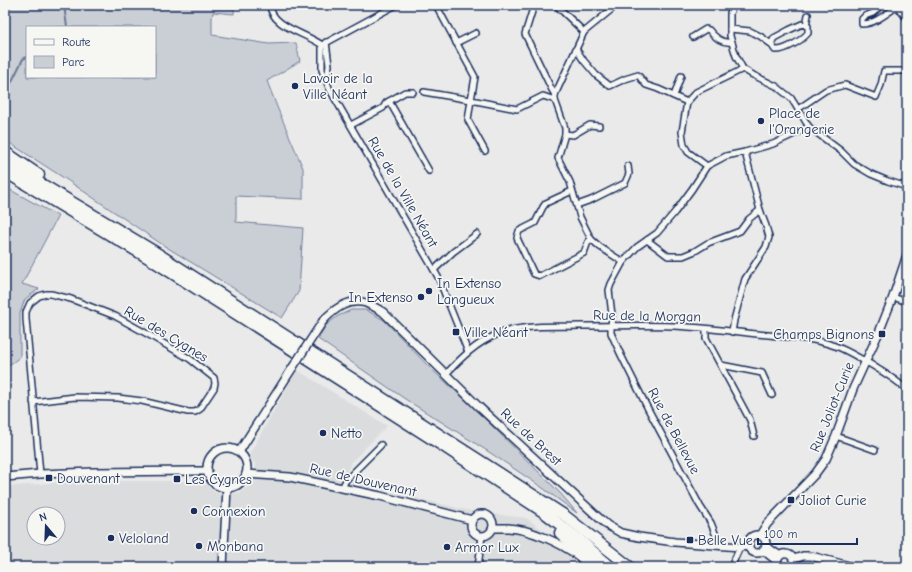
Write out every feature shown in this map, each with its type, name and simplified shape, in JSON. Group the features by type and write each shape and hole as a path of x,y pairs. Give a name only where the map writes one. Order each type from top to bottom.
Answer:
{"highway":[{"path":"5,152 54,185 75,204"},
{"path":"5,162 152,250 564,515 630,567"},
{"path":"5,172 150,259 501,484 544,513 580,540 611,567"},
{"path":"501,484 522,504 566,538 597,567"},
{"path":"564,515 621,567"}],"main road":[{"path":"897,5 907,17"},
{"name":"Rue Joliot-Curie","path":"760,535 767,524 820,468 826,459 853,389 880,330 907,255"},
{"name":"Rue de Brest","path":"239,452 323,320 343,305 354,302 366,303 383,312 478,406 607,525 621,533 639,537 740,548 749,546"},
{"path":"227,449 239,452 246,461 247,467 244,480 233,487 226,488 216,485 209,476 208,471 208,465 213,455 227,449"},
{"path":"5,477 94,472 208,471"},
{"name":"Rue de Douvenant","path":"246,474 290,477 380,496 472,520"},
{"path":"223,567 226,488"},
{"path":"479,514 485,514 492,520 493,528 488,535 479,536 471,528 472,520 479,514"},
{"path":"493,528 509,528 527,531 541,536 557,543 578,556 590,567"},
{"path":"754,535 762,536 766,540 765,548 758,552 752,551 748,544 750,538 754,535"},
{"path":"765,548 779,561 782,554 788,554 794,559"},
{"path":"794,559 803,556 811,556 853,567"},
{"path":"792,567 794,564 794,559"}],"street":[{"path":"270,5 270,10 278,23 324,44 396,5"},
{"path":"436,5 475,77 468,120 485,151"},
{"path":"534,5 525,34 555,97 565,128 565,134 558,158 570,182 580,217 591,239 600,247 623,262"},
{"path":"556,5 584,32"},
{"path":"555,97 584,32 617,5"},
{"path":"734,5 730,13 730,36 736,56 743,69 753,76 776,86 791,98 810,127 841,151 854,164 871,174 907,187"},
{"path":"882,5 873,13 865,16 862,19 862,24 868,24 878,20 897,5"},
{"path":"730,29 750,32 760,36 771,44 775,50 780,50 789,46 808,33 808,26 806,25 808,15"},
{"path":"771,44 774,38 802,24 806,25"},
{"path":"693,37 706,29 709,30 713,36 728,43 732,42"},
{"path":"456,43 476,33"},
{"name":"Rue de la Ville Néant","path":"324,44 329,65 327,82 330,90 438,277 468,352"},
{"path":"576,49 596,75 610,86 638,75 646,85 687,102"},
{"path":"743,69 696,92 687,102 682,132 684,145 688,152 707,166 726,156 774,144 810,127"},
{"path":"798,108 826,90 845,85 876,97 881,85 884,71 907,71"},
{"path":"674,96 681,76"},
{"path":"351,125 383,108 386,102 405,92 413,92"},
{"path":"424,92 517,109 543,96 555,97"},
{"path":"390,101 429,171"},
{"path":"565,134 573,135 590,125 599,126"},
{"path":"732,332 745,279 766,247 769,237 760,210 745,152"},
{"path":"577,205 591,200 625,182 629,174 628,166"},
{"name":"Rue de Bellevue","path":"707,166 676,212 657,233 638,247 623,262 609,290 612,315 611,333 651,413 700,506 711,523 720,546"},
{"path":"572,191 546,203 535,223 519,231 517,238 534,274 540,276 584,253 588,242 591,239"},
{"path":"647,240 668,256 683,256 708,243 740,230 749,219 760,210"},
{"path":"434,270 453,252 477,234"},
{"name":"Rue des Cygnes","path":"33,402 75,397 118,398 142,401 188,412 195,412 200,409 214,388 215,383 214,378 190,359 152,336 121,320 71,299 51,294 39,296 30,303 26,312 26,319 33,402 40,474"},
{"path":"893,297 907,302"},
{"name":"Rue de la Morgan","path":"446,374 468,352 482,342 496,335 512,330 549,326 673,326 815,340 835,346 858,357 887,374 907,390"},
{"path":"706,329 706,336 750,420 754,436"},
{"path":"721,365 762,373 772,395"},
{"path":"836,436 875,450"},
{"path":"342,488 346,480 381,445"},
{"path":"478,567 482,536"},
{"path":"730,567 740,548"}],"shaded area":[{"path":"297,370 387,426 351,462 343,481 475,512 526,518 593,567 5,567 5,487 75,481 197,481 207,485 216,493 239,493 254,482 256,465 252,460 250,453"}],"green space":[{"path":"5,5 234,5 234,14 213,12 212,35 269,44 296,43 300,61 267,81 303,168 303,199 236,196 236,222 303,228 299,291 282,318 163,245 5,140"},
{"path":"5,187 58,216 22,284 39,289 25,299 20,313 20,357 5,368"},
{"path":"351,310 366,310 384,320 429,367 473,407 561,494 577,513 540,486 405,399 318,339 326,325 338,316"}],"waterway":[{"path":"64,5 67,26"},
{"path":"5,95 23,59 26,58"}],"place":[{"name":"Lavoir de la Ville Néant","path":"295,86"},
{"name":"Place de l'Orangerie","path":"761,121"},
{"name":"In Extenso Langueux","path":"429,291"},
{"name":"In Extenso","path":"421,297"},
{"name":"Ville Néant","path":"456,332"},
{"name":"Champs Bignons","path":"882,334"},
{"name":"Netto","path":"323,433"},
{"name":"Douvenant","path":"49,478"},
{"name":"Les Cygnes","path":"177,479"},
{"name":"Joliot Curie","path":"791,500"},
{"name":"Connexion","path":"194,511"},
{"name":"Veloland","path":"111,538"},
{"name":"Belle Vue","path":"690,540"},
{"name":"Monbana","path":"199,546"},
{"name":"Armor Lux","path":"447,547"}]}
